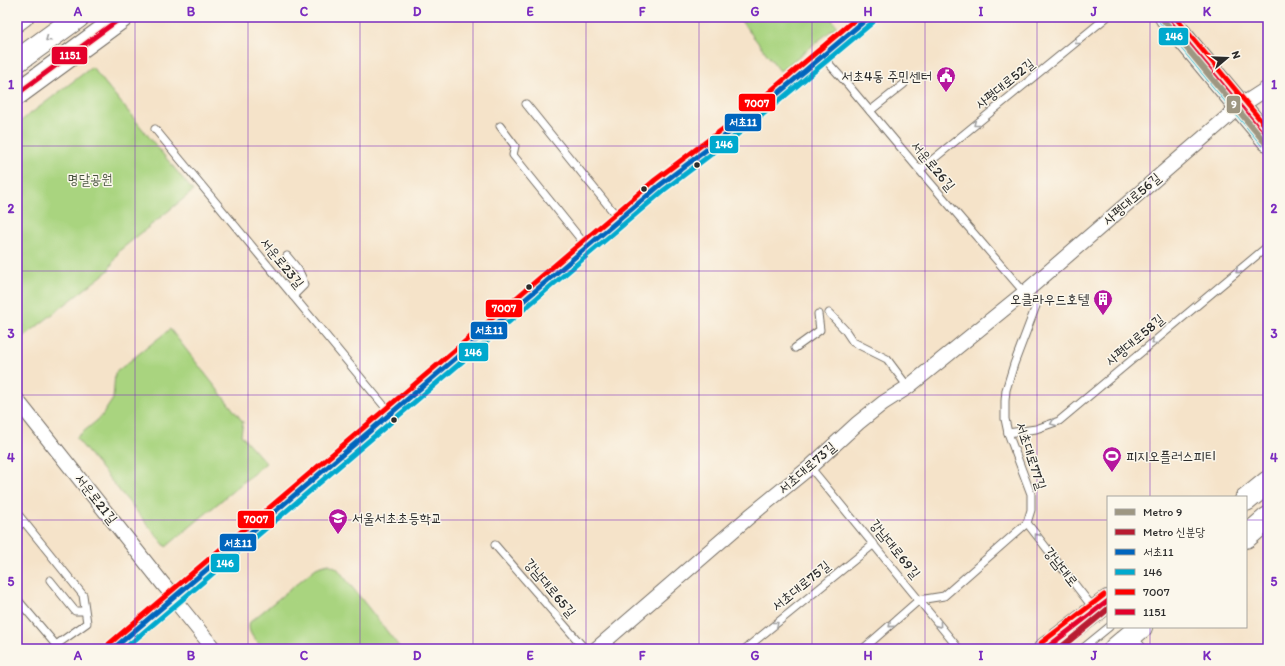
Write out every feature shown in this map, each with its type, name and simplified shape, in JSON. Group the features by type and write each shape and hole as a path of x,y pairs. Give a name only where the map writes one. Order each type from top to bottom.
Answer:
{"main road":[{"path":"17,61 78,17"},
{"path":"17,94 122,17"},
{"path":"1166,17 1268,140"},
{"path":"1247,499 1268,482"},
{"path":"1247,536 1268,518"},
{"path":"1045,649 1104,613"}],"street":[{"path":"17,23 25,17"},
{"path":"113,649 175,598 390,413 660,185 751,116 869,17"},
{"name":"사평대로56길","path":"1024,293 1240,106 1268,88"},
{"name":"서초대로73길","path":"596,649 739,525 810,467 858,423 883,403 908,387 1024,293"},
{"name":"서운로21길","path":"17,400 214,649"}],"lane":[{"name":"사평대로52길","path":"920,170 1107,17"},
{"name":"서운로26길","path":"822,56 1024,293"},
{"path":"870,111 904,84"},
{"path":"526,104 620,219"},
{"path":"500,126 515,146 513,155 587,247"},
{"name":"서운로23길","path":"155,129 390,413"},
{"name":"사평대로58길","path":"1008,433 1036,429 1059,421 1268,246"},
{"path":"287,256 301,273 304,285 293,296"},
{"name":"서초대로77길","path":"1024,293 1036,306 1014,364 1006,390 1005,419 1008,433 1032,494 1031,510 1026,523"},
{"path":"829,313 845,330 853,342 888,359 908,387"},
{"path":"795,348 820,330 818,314"},
{"name":"강남대로69길","path":"810,467 959,649"},
{"path":"17,513 83,595 84,611 87,623 56,645 17,599"},
{"path":"17,528 24,522"},
{"path":"862,649 919,600 944,596 1026,523"},
{"name":"강남대로","path":"1026,523 1104,613"},
{"name":"서초대로75길","path":"746,649 874,544"},
{"name":"강남대로65길","path":"496,545 584,649"},
{"path":"50,580 75,611 84,611"},
{"path":"1082,649 1104,613"}],"green space":[{"path":"738,17 830,17 837,26 780,71"},
{"name":"명달공원","path":"92,67 193,191 119,251 108,271 17,342 17,124"},
{"path":"170,329 243,422 241,435 266,463 166,547 76,438 101,417 113,399 115,373"},
{"path":"329,564 337,568 401,649 264,649 255,640 251,634 249,626 250,622 316,568"}],"metro line":[{"name":"9","path":"1161,17 1268,146"},
{"name":"신분당","path":"1059,649 1107,610"}],"transit line":[{"name":"1151","path":"17,94 122,17"},
{"name":"7007","path":"109,644 655,180 747,111 858,17"},
{"name":"서초11","path":"113,649 660,185 751,116 869,17"},
{"name":"1151","path":"1166,17 1268,140"},
{"name":"7007","path":"1175,17 1268,129"},
{"name":"146","path":"1161,21 1263,144"},
{"name":"146","path":"124,649 664,190 755,121 873,22"},
{"name":"7007","path":"1041,643 1104,595"},
{"name":"1151","path":"1045,649 1107,602"},
{"name":"146","path":"1057,649 1107,611"}],"place":[{"name":"서초4동 주민센터","path":"946,93"},
{"name":"오클라우드호텔","path":"1103,316"},
{"name":"피지오플러스피티","path":"1112,473"},
{"name":"서울서초초등학교","path":"338,535"}]}
